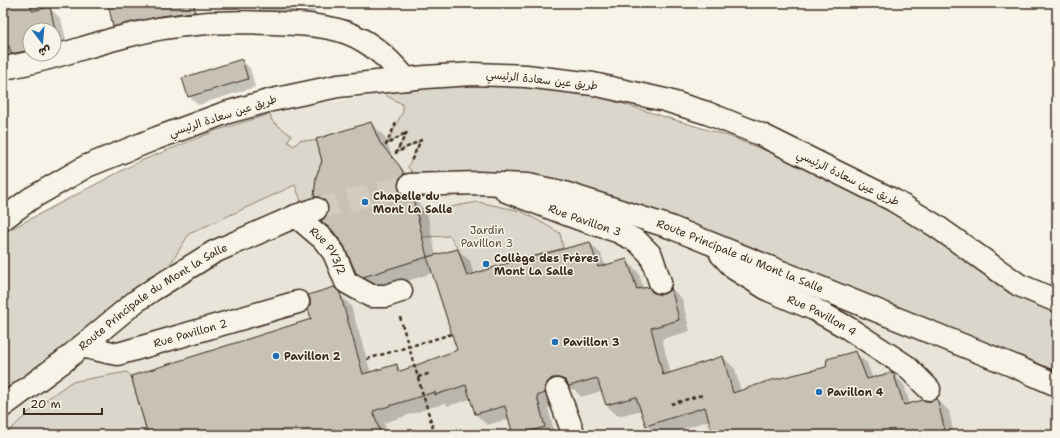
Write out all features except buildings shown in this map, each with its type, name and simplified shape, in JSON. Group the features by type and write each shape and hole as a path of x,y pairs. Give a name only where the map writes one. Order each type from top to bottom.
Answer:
{"street":[{"path":"3,68 166,27 234,21 306,24 333,28 350,33 361,38 378,50 406,79"},
{"name":"طريق عين سعادة الرئيسي","path":"3,219 30,199 87,166 157,138 225,114 272,100 313,90 338,86 406,79 473,74 526,76 593,84 665,100 707,113 762,135 893,200 936,226 1019,285 1057,300"},
{"name":"Route Principale du Mont la Salle","path":"416,184 528,185 561,192 670,227 1014,366 1057,385"},
{"name":"Rue Pavillon 3","path":"488,184 531,201 617,231 637,241 651,255 660,282"},
{"name":"Route Principale du Mont la Salle","path":"3,406 154,289 214,252 306,213"},
{"name":"Rue PV3/2","path":"306,213 323,240 334,253 346,282 371,296 386,296 397,292"},
{"name":"Rue Pavillon 4","path":"714,245 735,269 770,290 814,309 848,328 906,366 929,389"},
{"name":"Rue Pavillon 2","path":"82,346 112,354 118,354 298,302"},
{"path":"557,390 574,435"}],"path":[{"path":"396,123 386,145 407,132 396,153 421,140 408,167 416,184"},
{"path":"397,292 409,348 435,435"},
{"path":"367,359 409,348 452,334"},
{"path":"418,377 430,373"},
{"path":"671,404 702,395"},
{"path":"528,431 529,435"}],"shaded area":[{"name":"Collège des Frères Mont La Salle","path":"425,87 728,136 897,212 1009,293 1057,313 1057,435 3,435 3,235 9,230 138,162 215,131 292,108"}],"green space":[{"path":"509,84 587,93 728,136 813,169 900,214 1009,293 1057,313 1057,371 789,265 625,204 421,184 408,167 420,141 396,153 406,133 386,145 403,111 402,104 387,96 386,93 425,87"},
{"path":"270,114 272,121 292,136 289,138 288,142 294,146 300,140 317,141 322,161 316,177 316,209 306,214 295,185 189,234 155,289 3,415 3,235 9,230 138,162 215,131"},
{"name":"Jardin Pavillon 3","path":"478,202 521,211 560,233 563,248 467,276 458,249 450,236 422,237 417,213"},
{"path":"127,372 131,376 148,435 76,435 75,432 65,435 5,435 29,412 71,382"}],"tunnel":[{"path":"316,209 410,185"}],"place":[{"name":"Chapelle du Mont La Salle","path":"365,202"},
{"name":"Collège des Frères Mont La Salle","path":"486,264"},
{"name":"Pavillon 3","path":"555,342"},
{"name":"Pavillon 2","path":"276,356"},
{"name":"Pavillon 4","path":"819,392"}]}
